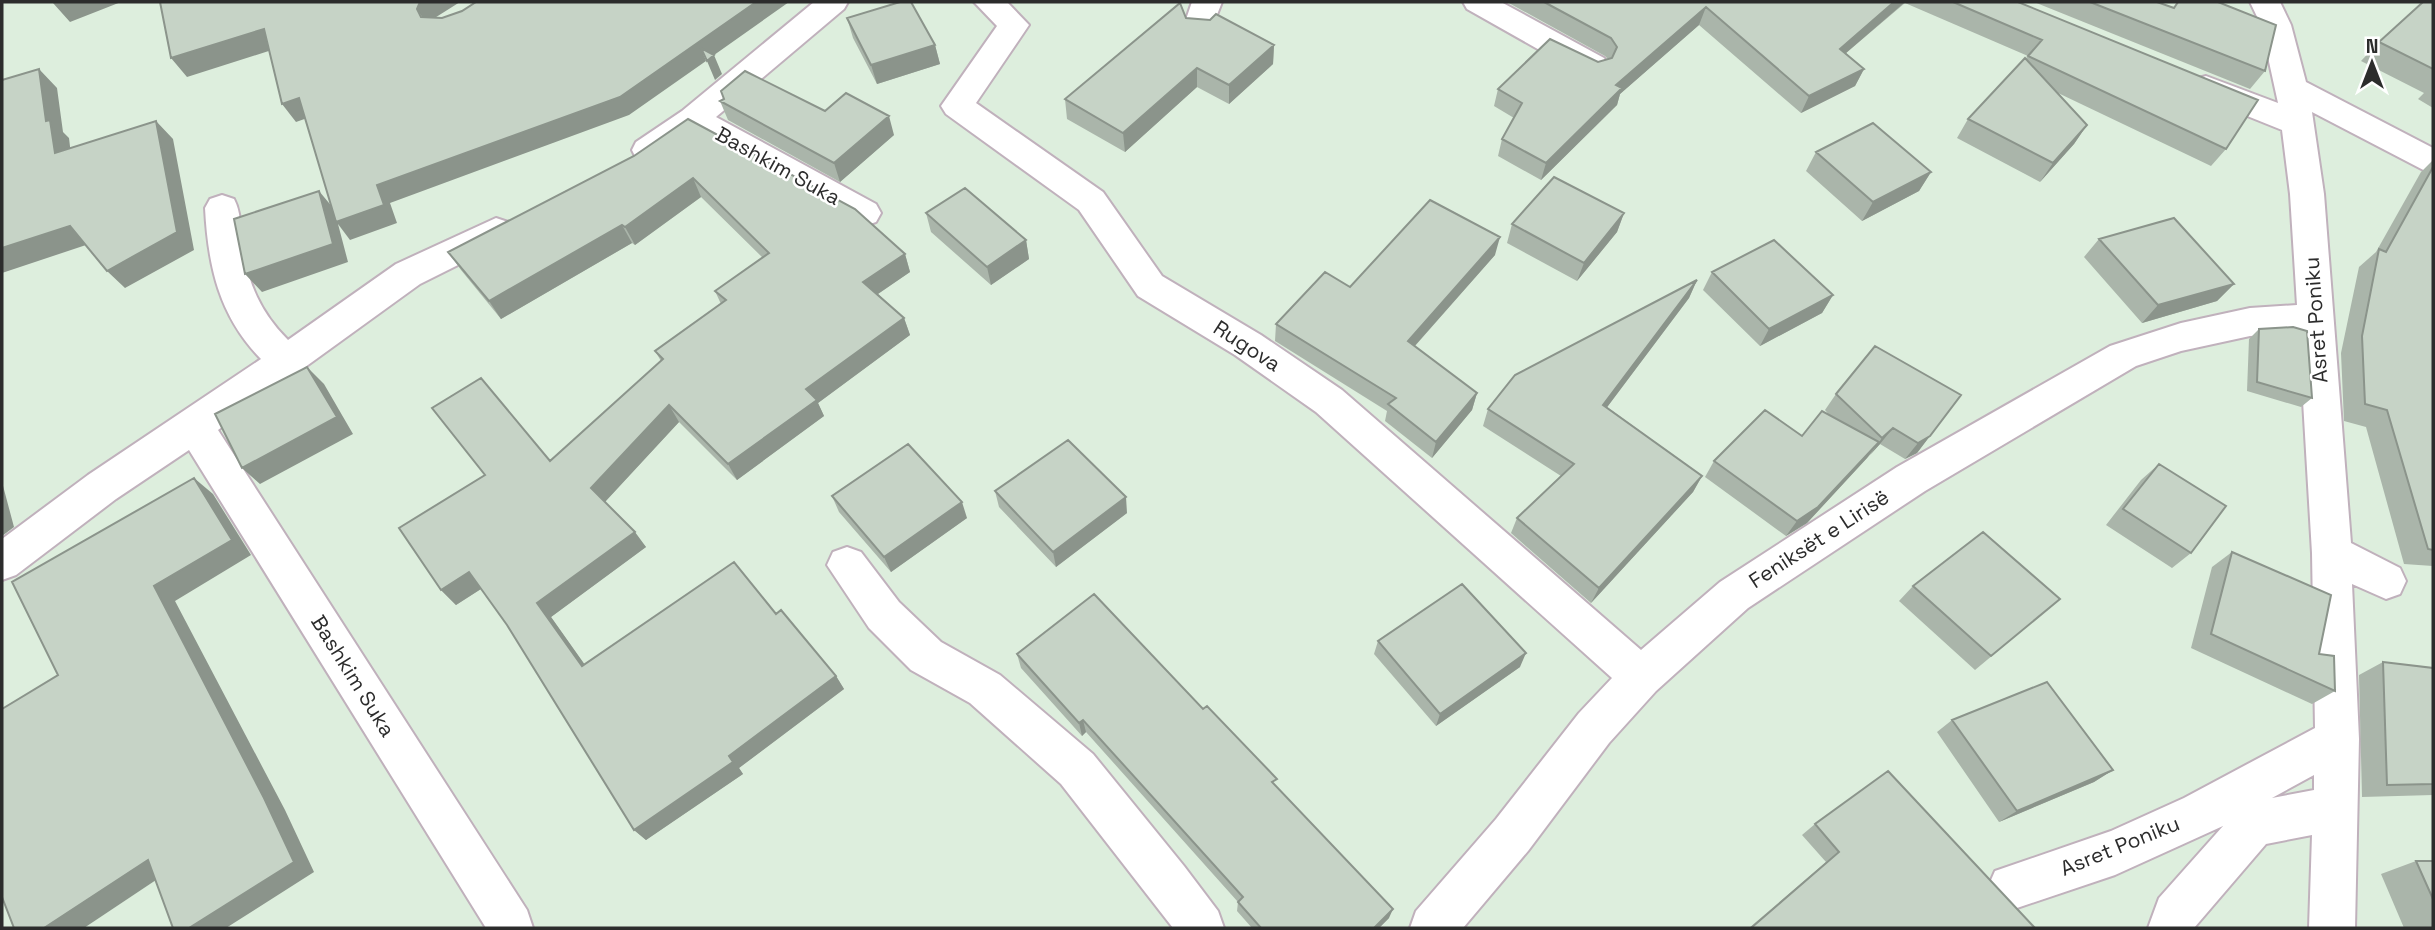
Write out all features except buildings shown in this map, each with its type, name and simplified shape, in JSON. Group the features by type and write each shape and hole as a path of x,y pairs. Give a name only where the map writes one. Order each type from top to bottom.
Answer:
{"street":[{"name":"Bashkim Suka","path":"619,168 693,119 833,2"},
{"name":"Rugova","path":"989,2 1014,25 957,106 1091,201 1150,286 1248,345 1329,401 1641,677"},
{"path":"1478,2 1593,66"},
{"name":"Asret Poniku","path":"2265,2 2276,24 2294,106 2307,194 2316,318 2332,552 2332,648 2337,739 2332,928"},
{"path":"2184,78 2294,106 2433,163"},
{"name":"Bashkim Suka","path":"693,119 864,213"},
{"path":"222,208 225,261 237,303 261,338 285,361"},
{"path":"2,562 102,487 195,426 408,274 528,215"},
{"name":"Feniksët e Lirisë","path":"1433,928 1512,835 1594,728 1641,677 1734,594 1911,479 2123,356 2181,337 2250,322 2316,318"},
{"name":"Bashkim Suka","path":"195,426 511,926"},
{"path":"2332,552 2386,581"},
{"path":"847,565 884,615 926,656 985,689 1077,769 1168,882 1201,928"},
{"name":"Asret Poniku","path":"2011,887 2115,852 2200,814 2337,739"},
{"path":"2171,928 2175,914 2253,824 2335,808"}]}
